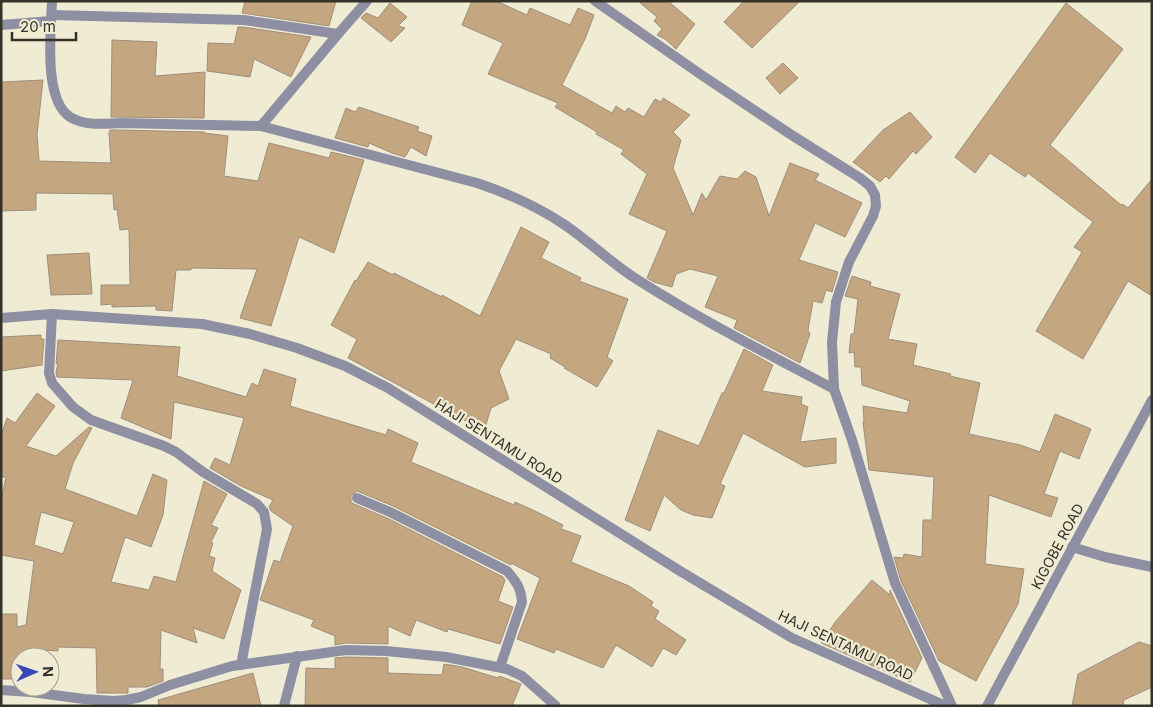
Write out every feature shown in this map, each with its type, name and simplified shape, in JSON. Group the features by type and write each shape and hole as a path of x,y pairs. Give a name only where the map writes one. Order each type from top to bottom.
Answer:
{"street":[{"path":"52,1 52,75 55,94 59,104 69,116 81,122 100,124 261,126 504,192 565,225 636,279 664,296 710,323 834,389"},
{"path":"261,126 367,1"},
{"path":"595,1 703,76 870,186 876,206 874,216 848,262 836,302 832,342 834,389 895,583 952,706"},
{"path":"1,25 52,18 244,20 338,34"},
{"path":"52,314 49,373 52,383 73,407 91,420 176,452 203,472 257,504 264,512 267,529 240,665"},
{"name":"HAJI SENTAMU ROAD","path":"1,318 52,314 202,324 250,334 298,348 345,366 405,398 680,571 792,638 946,706"},
{"name":"KIGOBE ROAD","path":"987,706 1152,400"},
{"path":"357,498 390,512 507,571 516,581 521,591 522,602 500,667"},
{"path":"1072,547 1105,557 1152,566"},
{"path":"1,690 113,702 141,697 170,685 240,665 346,650 386,651 446,657 500,667 522,676 556,706"},
{"path":"284,706 297,656"}],"building":[{"path":"245,1 336,1 329,26 242,13"},
{"path":"472,1 496,1 527,15 530,8 570,25 578,8 594,15 585,39 562,85 612,113 616,106 625,112 628,108 644,117 655,99 661,102 663,98 690,115 673,132 681,140 673,168 693,215 702,193 706,200 720,176 737,179 745,171 756,177 769,216 790,163 819,174 815,180 862,203 845,237 815,223 799,260 838,272 832,292 826,290 822,303 813,301 808,330 810,334 800,363 734,328 737,320 705,307 718,276 690,269 676,274 672,287 647,278 667,231 629,214 647,174 621,154 624,150 555,107 558,103 488,74 503,43 462,25"},
{"path":"638,1 668,1 695,24 676,49 665,39 657,35 662,29 654,21 657,17"},
{"path":"744,1 800,1 752,48 724,22"},
{"path":"390,3 407,17 398,26 405,28 391,42 361,18 366,13 378,18"},
{"path":"1066,3 1123,49 1050,145 1121,205 1128,208 1152,179 1152,296 1128,281 1083,359 1036,331 1082,252 1074,247 1093,222 1028,173 1025,177 990,153 975,173 955,157"},
{"path":"238,27 311,37 291,77 254,59 250,77 207,71 208,43 234,44"},
{"path":"112,40 157,42 155,76 205,72 204,118 111,117"},
{"path":"783,63 798,78 780,94 766,78"},
{"path":"43,80 37,135 39,161 111,163 110,130 204,132 228,136 224,176 258,181 269,143 329,158 331,152 364,160 334,253 299,237 271,326 240,318 257,269 191,268 191,270 176,270 172,311 156,310 156,306 112,307 112,304 101,305 101,285 130,285 129,229 120,230 117,209 114,210 113,194 36,193 36,210 1,211 1,82"},
{"path":"359,107 419,127 417,131 432,136 426,156 411,147 405,157 369,143 368,147 335,138 346,108 355,112"},
{"path":"910,112 932,137 916,154 913,151 889,179 886,176 880,182 853,162 883,130"},
{"path":"521,227 549,242 541,258 581,278 579,281 628,299 607,357 613,361 597,387 550,358 551,354 516,339 499,371 509,399 491,408 484,431 348,358 357,339 331,325 355,280 368,262 442,297 442,295 480,316"},
{"path":"89,253 92,294 51,295 47,255"},
{"path":"852,276 871,282 870,286 900,294 888,339 917,344 913,365 980,383 969,434 1020,445 1040,452 1055,414 1091,429 1079,459 1060,451 1044,494 1058,498 1051,517 989,495 985,564 1024,569 1018,604 976,681 939,661 901,581 894,557 903,558 904,554 922,557 923,520 932,520 934,477 869,470 863,406 907,413 910,401 862,385 861,367 855,367 854,352 849,353 851,334 854,334 858,299 845,296"},
{"path":"41,335 41,339 44,339 42,365 1,371 1,337"},
{"path":"58,340 180,347 177,376 246,397 252,383 258,386 264,369 296,379 290,406 386,435 388,429 418,443 411,462 514,505 515,502 563,525 561,529 581,536 571,562 629,586 653,602 651,606 659,611 655,619 686,640 676,655 663,648 652,667 616,645 603,668 556,649 554,653 517,639 540,578 393,506 357,491 351,496 351,502 354,504 387,518 503,577 505,580 498,601 513,607 500,644 448,629 447,632 416,620 410,636 388,626 388,644 346,643 335,645 335,636 311,626 314,620 260,600 274,560 280,562 293,526 271,511 269,507 273,500 241,486 210,468 215,458 230,465 244,418 174,402 171,439 121,418 133,380 57,377"},
{"path":"744,349 773,365 762,391 802,397 801,404 808,407 800,442 836,438 836,463 805,467 743,433 720,484 725,486 712,518 693,515 681,510 664,495 650,531 625,520 658,430 699,446"},
{"path":"37,393 55,406 26,446 56,456 89,427 92,428 73,463 65,489 137,516 153,474 167,480 163,515 151,547 125,537 111,582 149,590 154,576 176,582 204,481 227,494 211,525 218,528 211,542 213,543 209,556 215,558 212,571 241,590 224,639 193,628 197,643 161,630 160,669 163,669 163,681 147,687 128,687 128,693 97,693 96,648 10,647 10,679 1,679 1,614 17,614 17,627 26,625 34,561 1,555 1,500 6,477 1,477 1,436 7,418 15,423","holes":["41,512 74,522 63,554 34,545"]},
{"path":"872,580 890,595 890,590 922,658 910,682 821,643 836,621"},
{"path":"1139,642 1152,646 1152,687 1124,700 1123,706 1072,706 1078,674"},
{"path":"335,658 388,658 388,673 442,675 444,664 462,667 498,678 499,676 521,684 512,706 305,706 306,668 335,669"},
{"path":"253,673 261,706 159,706 158,700"}]}
